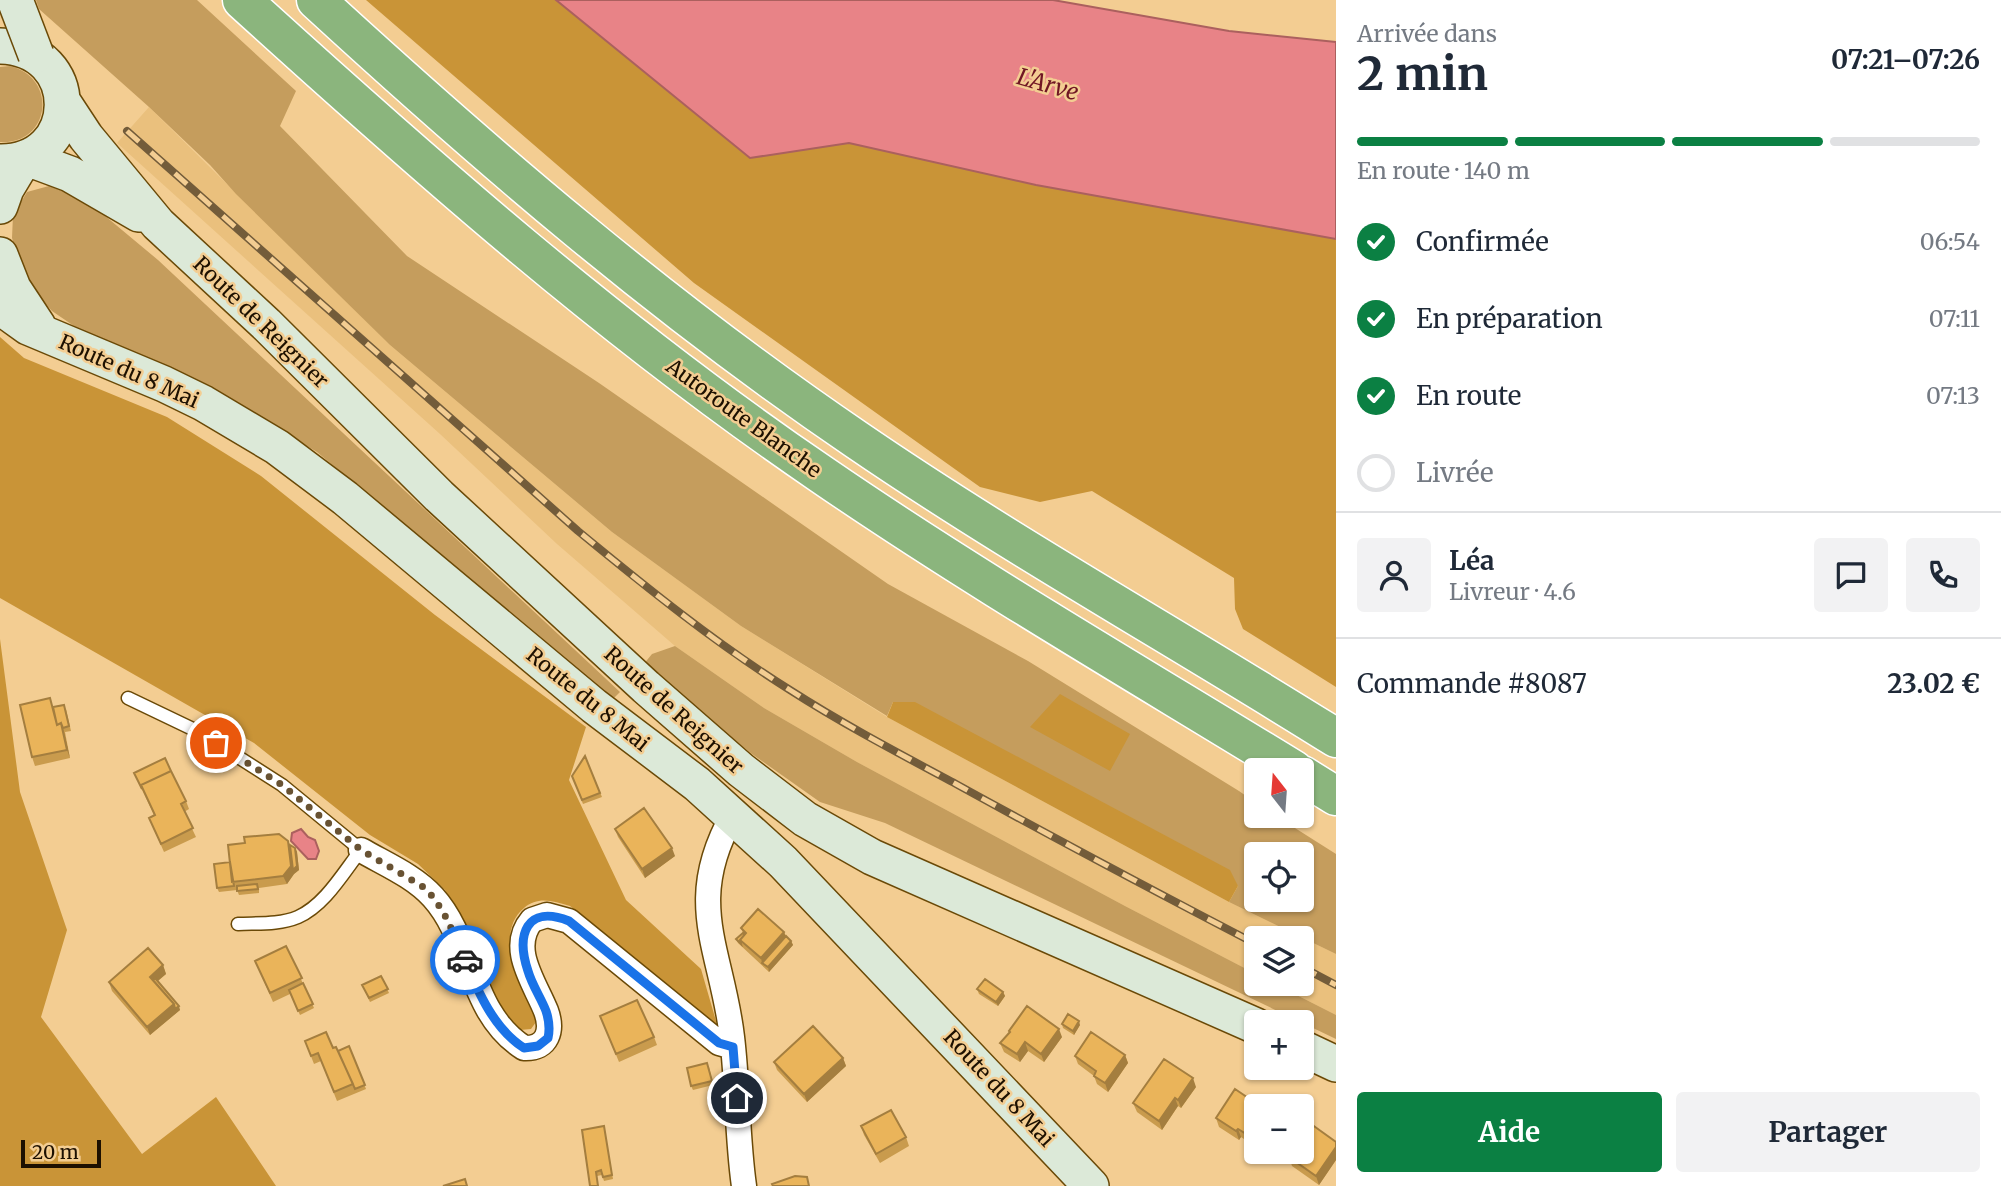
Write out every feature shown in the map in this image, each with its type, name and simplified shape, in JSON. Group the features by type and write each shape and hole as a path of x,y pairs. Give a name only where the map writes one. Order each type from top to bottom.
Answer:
{"highway":[{"name":"Autoroute Blanche","path":"242,0 500,230 614,322 707,392 820,473 908,531 1275,758"},
{"path":"316,0 485,152 643,283 855,439 1016,543 1336,738"},
{"path":"1314,782 1336,796"}],"main road":[{"name":"Route de Reignier","path":"15,0 14,49 55,75 63,98 86,136 158,224 266,324 439,496 646,687 782,803 872,857 1244,1021"},
{"path":"0,206 17,160 50,141 57,129 63,98"},
{"name":"Route de Reignier","path":"17,160 70,174 158,224"},
{"name":"Route du 8 Mai","path":"0,255 13,288 44,334"},
{"name":"Route du 8 Mai","path":"0,307 20,323 203,402 277,447 345,498 594,706 697,784 733,815 803,881 1091,1186"},
{"path":"1314,1054 1336,1064"}],"street":[{"path":"733,815 713,859 707,897 709,933 729,1013 744,1186"},
{"path":"361,850 407,876 435,899 452,928 489,1010 506,1034 524,1048 538,1046 545,1042 549,1034 546,1011 527,969 523,940 524,931 532,920 547,915 569,921 719,1043 733,1047"}],"lane":[{"path":"128,698 199,732 272,779 361,850 323,899 310,910 279,922 238,924"}],"shaded area":[{"path":"36,0 197,0 296,91 280,126 407,256 599,383 888,584 1028,661 1239,791 1244,795 1244,828 1295,828 1336,854 1336,954 1314,943 1314,926 1278,926 1250,912 1314,912 1314,842 1244,842 1244,909 1229,902 1238,886 893,702 887,716 741,626 612,532 390,345 149,107 39,9"},
{"path":"366,0 556,0 750,158 848,143 1036,185 1336,239 1336,687 1243,629 1235,609 1234,578 1092,491 1040,502 980,487 694,283"},
{"path":"10,66 26,73 36,83 42,96 42,110 30,133 17,140 0,142 0,67"},
{"path":"149,107 390,345 612,532 741,626 887,717 1244,909 1244,912 1250,912 1278,926 1244,926 1244,968 857,762 764,708 675,646 557,544 440,434 117,143"},
{"path":"49,186 86,200 158,260 620,692 612,700 317,452 228,399 90,337 52,311 25,281 12,238 13,215 27,192"},
{"path":"0,337 24,358 167,417 261,476 435,615 586,727 569,780 626,900 701,969 718,1028 570,906 546,901 535,902 524,908 515,919 511,932 511,946 518,976 536,1015 536,1022 531,1029 520,1030 487,990 460,919 445,890 418,864 370,835 254,743 0,598"},
{"path":"0,639 20,792 67,930 41,1017 142,1154 216,1097 276,1186 0,1186"},
{"path":"675,646 764,708 857,762 1244,968 1244,995 885,823 820,802 752,754 643,665 652,654"},
{"path":"1060,694 1130,734 1110,771 1030,727"},
{"path":"893,702 915,702 1230,870 1238,886 1229,902 887,717"},
{"path":"1314,943 1336,954 1336,1015 1299,996 1314,996"},
{"path":"1246,996 1299,996 1336,1015 1336,1039 1314,1028 1314,1010 1275,1010"}],"water":[{"name":"L'Arve","path":"556,0 1053,0 1229,31 1336,42 1336,239 1036,185 849,143 750,158"},
{"path":"301,829 315,840 319,851 316,859 308,859 291,841 292,833"}],"building":[{"path":"50,698 57,725 61,723 67,750 32,757 20,705"},
{"path":"64,705 69,726 63,728 61,723 57,725 53,707"},
{"path":"585,756 600,793 582,800 572,776"},
{"path":"165,758 171,771 141,785 142,789 134,773"},
{"path":"171,771 186,801 181,804 193,828 161,844 149,818 155,815 141,785"},
{"path":"644,808 672,848 642,869 615,829"},
{"path":"279,834 288,841 291,866 283,876 232,882 228,845 245,843 244,837"},
{"path":"290,845 295,848 297,866 293,870"},
{"path":"230,862 234,886 217,888 214,864"},
{"path":"257,884 258,889 237,891 237,886"},
{"path":"758,909 784,932 761,958 740,940 746,933 741,928"},
{"path":"745,934 740,940 741,944 736,939"},
{"path":"786,936 791,941 768,967 762,963"},
{"path":"286,946 302,978 270,993 255,961"},
{"path":"148,948 163,965 150,977 174,1004 147,1027 109,982"},
{"path":"381,976 388,989 369,998 362,985"},
{"path":"155,978 179,1006 175,1009 174,1004 153,980"},
{"path":"985,979 1003,992 996,1002 977,989"},
{"path":"303,983 313,1004 298,1011 289,990"},
{"path":"637,1000 654,1037 616,1054 600,1016"},
{"path":"1027,1006 1059,1029 1041,1054 1025,1042 1017,1054 1000,1043"},
{"path":"1068,1014 1079,1021 1073,1031 1062,1024"},
{"path":"813,1026 843,1058 804,1094 774,1062"},
{"path":"326,1032 353,1084 334,1092 318,1053 311,1056 305,1041"},
{"path":"1091,1032 1125,1055 1105,1083 1094,1076 1096,1071 1075,1056"},
{"path":"349,1046 365,1085 355,1089 338,1051"},
{"path":"1164,1059 1193,1078 1159,1121 1133,1103"},
{"path":"707,1063 712,1081 691,1086 687,1068"},
{"path":"1235,1089 1244,1095 1244,1133 1238,1129 1236,1131 1216,1118"},
{"path":"891,1110 906,1137 876,1154 861,1126"},
{"path":"604,1126 612,1175 603,1177 601,1170 596,1172 598,1186 590,1186 582,1130"},
{"path":"1314,1126 1336,1142 1336,1147 1316,1176 1299,1164 1314,1164"},
{"path":"795,1176 807,1177 809,1186 772,1184"},
{"path":"465,1179 467,1186 443,1186"}],"railway":[{"path":"127,131 578,531 708,634 810,703 1244,938"},
{"path":"1314,973 1336,985"}],"way so far":[{"path":"216,743 282,785 361,850 422,886 435,899 447,919 465,960"}],"route":[{"path":"465,960 489,1010 506,1034 524,1048 538,1046 548,1038 549,1023 527,969 523,950 524,931 532,920 540,916 553,916 569,921 719,1043 733,1047 737,1098"}]}
